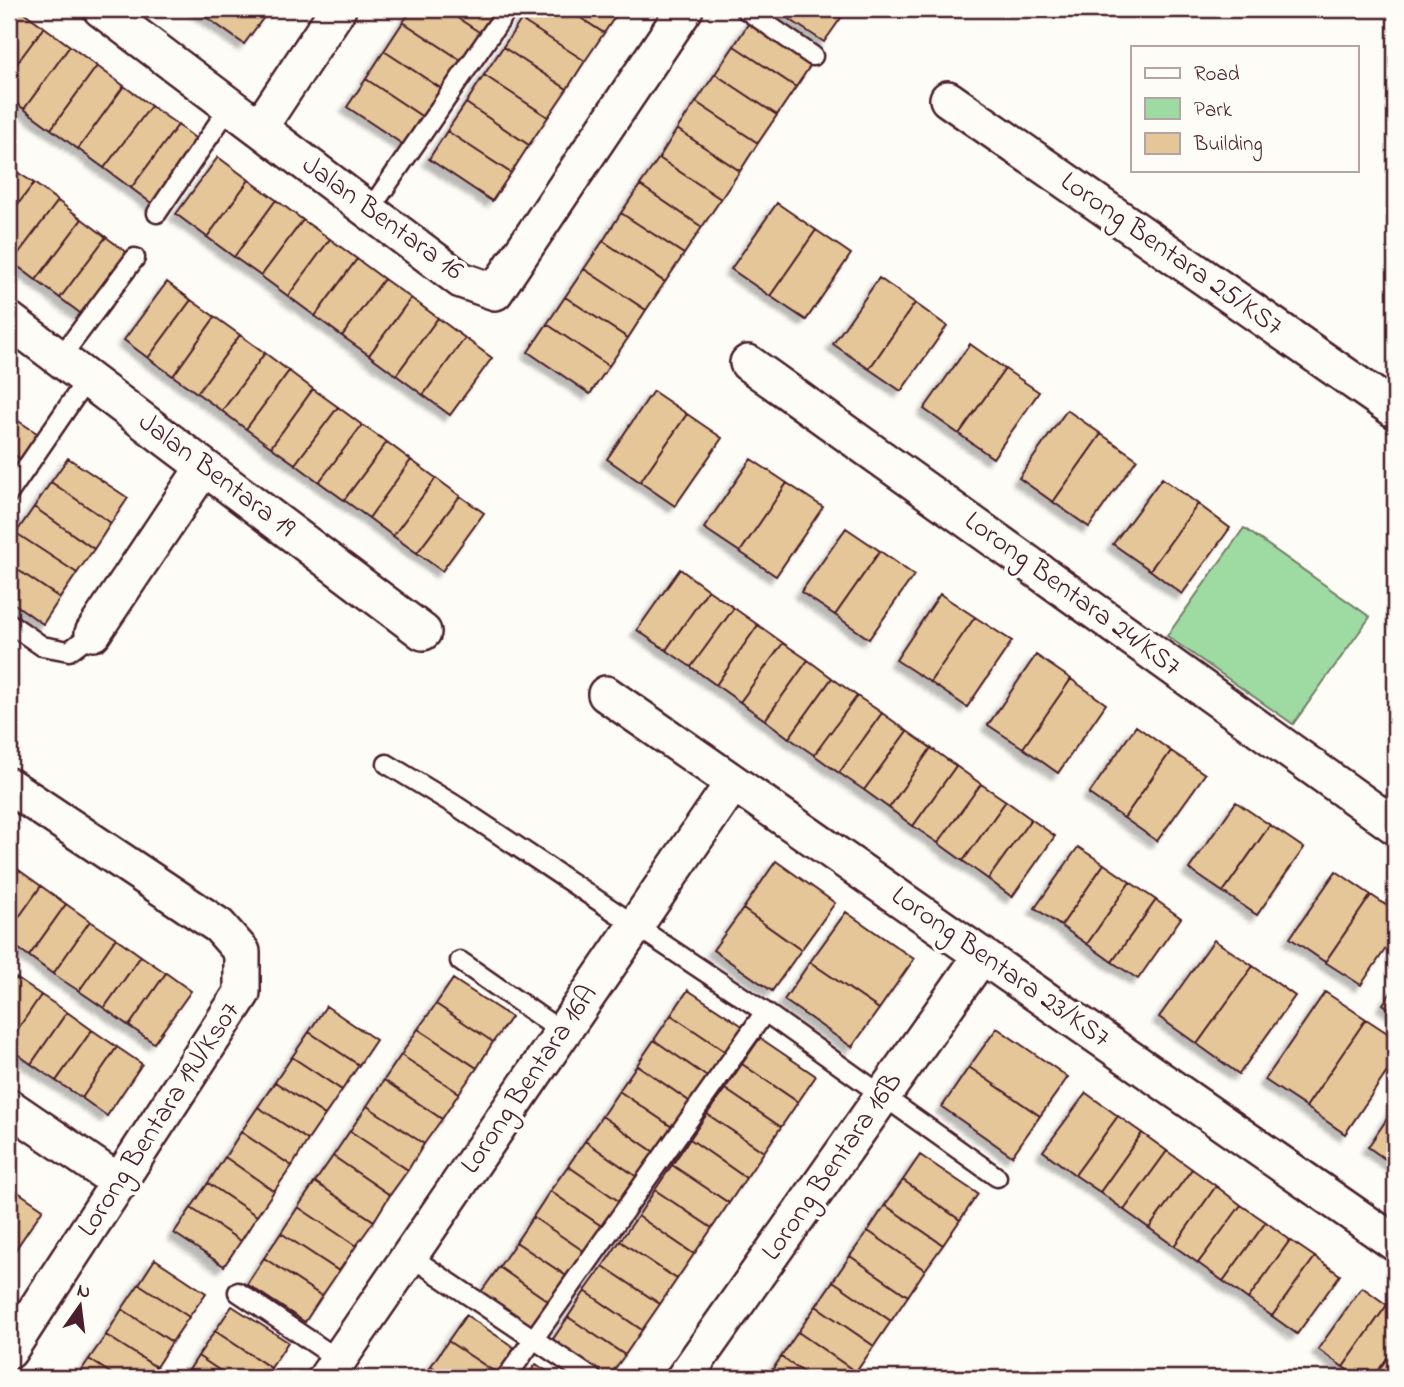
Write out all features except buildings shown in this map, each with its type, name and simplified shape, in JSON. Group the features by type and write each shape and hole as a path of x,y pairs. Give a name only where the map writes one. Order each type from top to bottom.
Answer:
{"street":[{"name":"Jalan Bentara 16","path":"100,9 461,280 495,292 685,9"},
{"path":"259,128 338,9"},
{"name":"Lorong Bentara 25/KS7","path":"948,99 1395,410"},
{"name":"Jalan Bentara 19","path":"9,320 424,632"},
{"name":"Lorong Bentara 24/KS7","path":"748,363 1395,826"},
{"path":"93,633 204,467"},
{"name":"Lorong Bentara 23/KS7","path":"606,694 1395,1243"},
{"name":"Lorong Bentara 16A","path":"332,1369 733,783"},
{"name":"Lorong Bentara 19J/Ks07","path":"9,786 219,926 242,952 242,993 9,1351"},
{"name":"Lorong Bentara 16B","path":"684,1378 982,955"},
{"path":"9,1107 120,1183"}],"lane":[{"path":"369,211 508,9"},
{"path":"745,9 813,56"},
{"path":"157,213 230,106"},
{"path":"9,494 135,258"},
{"path":"9,623 42,646 69,651 93,633"},
{"path":"387,764 455,805 765,1012 997,1177"},
{"path":"460,961 562,1032"},
{"path":"506,1378 765,1012"},
{"path":"410,1256 592,1378"},
{"path":"239,1292 332,1369"}],"green space":[{"path":"1244,528 1370,617 1293,724 1167,636"}]}
